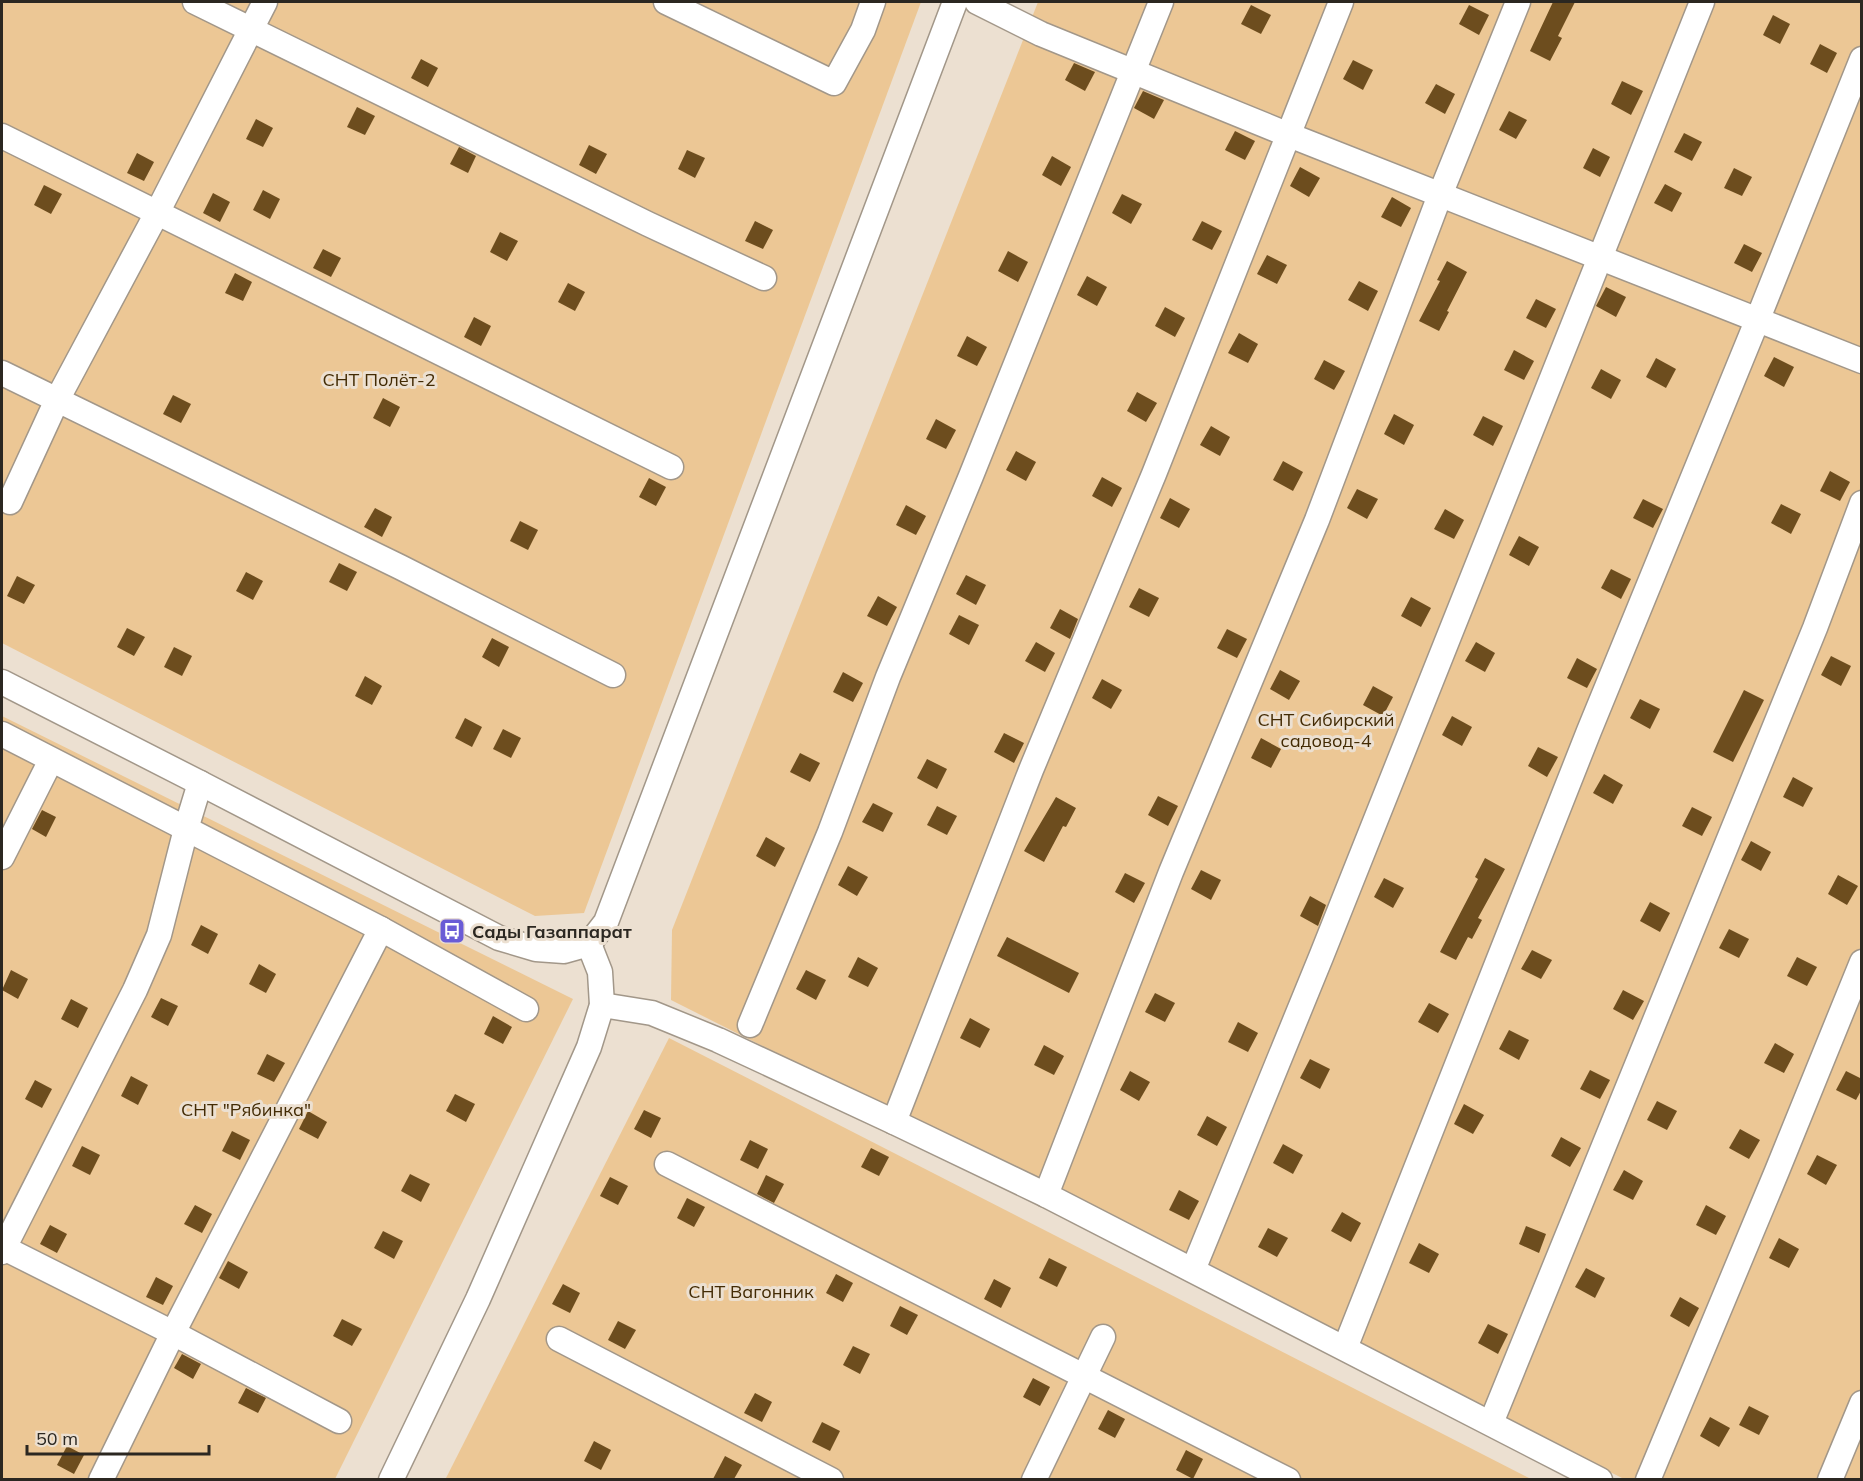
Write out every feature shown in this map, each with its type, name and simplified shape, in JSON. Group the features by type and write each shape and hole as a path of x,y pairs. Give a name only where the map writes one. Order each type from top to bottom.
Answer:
{"street":[{"path":"195,2 648,224 764,278"},
{"path":"10,502 57,400 157,213 265,2"},
{"path":"666,2 834,83 863,30 873,2"},
{"path":"2,682 499,938 536,950 564,951 589,944 606,922 955,2"},
{"path":"977,2 1041,34 1289,135 1862,361"},
{"path":"750,1025 830,832 888,677 1161,2"},
{"path":"894,1122 1031,770 1154,474 1341,2"},
{"path":"1046,1195 1171,872 1317,520 1440,195 1518,2"},
{"path":"1193,1270 1317,968 1702,2"},
{"path":"1345,1348 1584,742 1862,59"},
{"path":"2,136 671,467"},
{"path":"2,373 400,567 613,675"},
{"path":"1491,1423 1815,628 1862,503"},
{"path":"2,734 381,929 526,1009"},
{"path":"2,857 51,760"},
{"path":"200,783 159,935 140,981 2,1249 173,1333 339,1421"},
{"path":"101,1479 173,1333 381,929"},
{"path":"391,1479 478,1299 589,1047 602,1005 600,972 589,944"},
{"path":"1648,1479 1778,1171 1862,962"},
{"path":"602,1005 652,1013 718,1040 894,1122 1046,1195 1600,1479"},
{"path":"667,1164 1288,1479"},
{"path":"1034,1479 1102,1337"},
{"path":"559,1339 831,1479"},
{"path":"1830,1479 1862,1403"}],"green space":[{"name":"СНТ Полёт-2","path":"2,2 921,2 584,913 535,916 2,643"},
{"name":"СНТ Сибирский садовод-4","path":"1038,2 1861,2 1861,1479 1624,1479 671,1000 672,930"},
{"name":"СНТ \"Рябинка\"","path":"2,716 573,999 335,1479 2,1479"},
{"name":"СНТ Вагонник","path":"669,1038 1531,1479 445,1480"}],"building":[{"path":"1553,2 1575,2 1558,36 1562,38 1550,61 1530,51"},
{"path":"1251,5 1271,15 1261,34 1241,24"},
{"path":"1469,5 1489,15 1479,35 1459,24"},
{"path":"1773,15 1790,24 1780,44 1763,35"},
{"path":"1820,44 1837,53 1827,73 1810,64"},
{"path":"421,59 438,68 428,87 411,78"},
{"path":"1353,60 1373,70 1363,90 1343,79"},
{"path":"1074,63 1095,72 1085,91 1065,80"},
{"path":"1622,81 1643,91 1631,115 1611,104"},
{"path":"1436,84 1455,94 1445,114 1425,103"},
{"path":"1143,91 1164,100 1154,119 1134,108"},
{"path":"357,107 375,116 365,135 347,127"},
{"path":"1509,111 1527,120 1516,139 1499,130"},
{"path":"256,119 273,128 263,147 246,139"},
{"path":"1235,131 1255,141 1245,160 1225,150"},
{"path":"1684,133 1702,142 1692,161 1674,152"},
{"path":"589,145 607,154 596,174 579,165"},
{"path":"459,147 476,156 468,173 450,164"},
{"path":"1593,148 1610,157 1600,177 1583,168"},
{"path":"687,150 705,158 695,178 678,169"},
{"path":"137,153 154,162 144,181 127,173"},
{"path":"1052,156 1071,167 1061,186 1042,175"},
{"path":"1300,167 1320,178 1309,197 1290,186"},
{"path":"1734,168 1752,177 1742,196 1724,188"},
{"path":"1665,184 1682,193 1672,212 1654,203"},
{"path":"44,185 62,194 51,214 34,205"},
{"path":"263,190 280,199 270,219 253,210"},
{"path":"213,193 230,202 220,222 203,213"},
{"path":"1122,194 1142,204 1131,224 1112,213"},
{"path":"1392,197 1411,208 1401,227 1381,217"},
{"path":"755,221 773,230 763,249 745,241"},
{"path":"1202,221 1222,231 1212,250 1192,240"},
{"path":"500,232 518,241 507,261 490,252"},
{"path":"1744,244 1762,253 1752,272 1734,263"},
{"path":"323,249 341,258 331,277 313,268"},
{"path":"1008,251 1028,262 1018,282 998,271"},
{"path":"1267,255 1287,265 1277,284 1257,274"},
{"path":"1447,261 1467,272 1439,331 1419,321 1440,281 1437,280"},
{"path":"235,273 252,282 243,301 225,293"},
{"path":"1087,276 1107,287 1097,306 1077,295"},
{"path":"1359,281 1378,291 1368,311 1348,300"},
{"path":"568,283 585,292 575,311 558,302"},
{"path":"1606,287 1626,297 1616,317 1596,306"},
{"path":"1536,299 1556,309 1546,328 1526,318"},
{"path":"1165,307 1185,318 1175,337 1155,326"},
{"path":"474,317 491,326 481,346 464,337"},
{"path":"1239,333 1258,344 1248,363 1228,353"},
{"path":"967,336 987,347 977,366 957,356"},
{"path":"1514,350 1534,361 1524,380 1504,370"},
{"path":"1774,357 1794,367 1784,387 1764,376"},
{"path":"1656,358 1676,369 1666,388 1646,377"},
{"path":"1324,360 1345,371 1334,390 1314,379"},
{"path":"1601,369 1621,380 1611,399 1591,388"},
{"path":"1137,392 1157,403 1146,422 1127,411"},
{"path":"173,395 191,404 181,423 163,414"},
{"path":"383,398 400,407 390,427 373,418"},
{"path":"1394,414 1414,425 1404,445 1384,434"},
{"path":"1483,416 1503,426 1493,446 1473,435"},
{"path":"936,419 956,430 946,449 926,439"},
{"path":"1211,426 1230,437 1220,456 1200,445"},
{"path":"1016,451 1036,462 1026,481 1006,470"},
{"path":"1283,461 1303,472 1293,491 1273,480"},
{"path":"1830,471 1850,482 1840,501 1820,491"},
{"path":"1102,477 1122,488 1112,507 1092,496"},
{"path":"649,478 666,487 656,506 639,497"},
{"path":"1357,489 1378,499 1367,519 1347,508"},
{"path":"1170,498 1190,509 1179,528 1160,518"},
{"path":"1643,499 1663,509 1653,528 1633,518"},
{"path":"1781,504 1801,514 1791,534 1771,523"},
{"path":"906,505 926,516 916,535 896,525"},
{"path":"375,508 392,517 382,537 364,527"},
{"path":"1445,509 1464,520 1454,539 1434,529"},
{"path":"520,521 538,530 528,550 510,541"},
{"path":"1519,536 1539,547 1529,566 1509,555"},
{"path":"339,563 357,572 347,591 329,582"},
{"path":"1611,569 1631,579 1621,599 1601,588"},
{"path":"246,572 263,581 253,600 236,591"},
{"path":"966,575 986,585 976,605 956,594"},
{"path":"17,576 35,585 24,604 7,596"},
{"path":"1139,588 1159,598 1149,617 1129,607"},
{"path":"878,596 897,607 887,626 867,616"},
{"path":"1411,597 1431,608 1421,627 1401,616"},
{"path":"1060,609 1078,619 1070,639 1050,628"},
{"path":"959,615 979,625 969,645 949,634"},
{"path":"127,628 145,637 134,656 117,647"},
{"path":"1227,629 1247,639 1237,658 1217,648"},
{"path":"492,638 509,647 499,667 482,657"},
{"path":"1036,642 1055,653 1045,672 1025,661"},
{"path":"1476,642 1495,653 1485,672 1465,661"},
{"path":"174,647 192,656 182,676 164,667"},
{"path":"1831,656 1851,666 1841,686 1821,675"},
{"path":"1577,658 1597,669 1587,688 1567,678"},
{"path":"1280,670 1300,681 1289,700 1270,689"},
{"path":"843,672 863,683 853,702 833,692"},
{"path":"365,676 382,686 372,705 355,696"},
{"path":"1102,679 1122,690 1111,709 1092,698"},
{"path":"1373,686 1393,697 1383,716 1363,705"},
{"path":"1744,690 1764,700 1733,762 1713,752"},
{"path":"1640,699 1660,709 1650,729 1630,718"},
{"path":"1452,716 1472,727 1462,746 1442,735"},
{"path":"465,718 482,727 472,747 455,738"},
{"path":"503,729 521,738 511,758 493,749"},
{"path":"1004,733 1024,743 1014,763 994,752"},
{"path":"1261,738 1281,749 1271,768 1251,758"},
{"path":"1538,747 1558,757 1547,777 1528,766"},
{"path":"800,753 820,763 810,782 790,772"},
{"path":"927,759 947,769 937,789 917,778"},
{"path":"1604,774 1623,785 1613,804 1593,793"},
{"path":"1793,777 1813,788 1803,807 1783,797"},
{"path":"1158,796 1178,806 1168,826 1148,815"},
{"path":"1056,797 1076,808 1066,827 1063,826 1044,862 1024,851"},
{"path":"873,803 893,813 883,832 862,822"},
{"path":"937,806 957,816 947,835 927,825"},
{"path":"1692,807 1712,817 1702,836 1682,826"},
{"path":"42,810 56,817 46,837 32,829"},
{"path":"766,837 785,848 775,867 756,856"},
{"path":"1751,841 1771,852 1761,871 1741,860"},
{"path":"1485,858 1505,869 1478,918 1482,920 1472,939 1468,937 1456,960 1440,952 1478,879 1475,877"},
{"path":"848,866 868,877 857,896 838,885"},
{"path":"1201,870 1221,880 1211,900 1191,889"},
{"path":"1125,873 1145,883 1134,903 1115,892"},
{"path":"1838,875 1858,886 1847,905 1828,894"},
{"path":"1384,878 1404,888 1393,908 1374,897"},
{"path":"1310,896 1326,905 1318,926 1300,916"},
{"path":"1650,902 1670,913 1660,932 1640,921"},
{"path":"201,925 218,934 208,954 191,945"},
{"path":"1729,929 1749,939 1739,958 1719,948"},
{"path":"1007,937 1079,973 1069,993 997,956"},
{"path":"1532,950 1552,960 1541,979 1521,969"},
{"path":"858,957 878,968 868,987 848,977"},
{"path":"1797,957 1817,967 1807,986 1787,976"},
{"path":"259,964 276,974 266,993 249,984"},
{"path":"11,970 28,979 18,999 2,990"},
{"path":"806,970 826,980 816,1000 796,989"},
{"path":"1623,990 1644,1001 1633,1020 1613,1009"},
{"path":"1155,993 1175,1003 1165,1022 1145,1012"},
{"path":"161,998 178,1006 168,1026 151,1017"},
{"path":"71,999 88,1008 78,1028 61,1019"},
{"path":"1429,1003 1449,1014 1438,1033 1418,1022"},
{"path":"493,1016 512,1027 503,1044 484,1034"},
{"path":"970,1018 990,1029 980,1048 960,1038"},
{"path":"1238,1022 1258,1033 1248,1052 1228,1042"},
{"path":"1509,1030 1529,1040 1519,1060 1499,1049"},
{"path":"1775,1043 1794,1054 1784,1073 1764,1063"},
{"path":"1044,1045 1064,1056 1054,1075 1034,1065"},
{"path":"267,1054 285,1063 274,1082 257,1074"},
{"path":"1310,1059 1330,1069 1320,1089 1300,1078"},
{"path":"1590,1070 1610,1080 1600,1099 1580,1089"},
{"path":"1130,1071 1150,1082 1139,1101 1120,1090"},
{"path":"1846,1071 1862,1079 1862,1089 1856,1100 1836,1090"},
{"path":"131,1076 148,1085 138,1105 121,1096"},
{"path":"35,1080 52,1089 42,1108 25,1099"},
{"path":"455,1094 475,1104 466,1122 446,1111"},
{"path":"1657,1101 1677,1111 1667,1130 1647,1120"},
{"path":"1464,1104 1484,1115 1473,1134 1454,1124"},
{"path":"644,1110 661,1118 651,1138 634,1129"},
{"path":"308,1111 327,1122 318,1139 299,1129"},
{"path":"1207,1116 1227,1127 1217,1146 1197,1135"},
{"path":"1740,1129 1760,1140 1749,1159 1729,1148"},
{"path":"232,1131 250,1140 240,1160 222,1151"},
{"path":"1561,1137 1581,1148 1570,1167 1551,1156"},
{"path":"750,1140 768,1149 758,1169 740,1160"},
{"path":"1283,1144 1303,1155 1293,1174 1273,1163"},
{"path":"82,1146 100,1155 90,1175 72,1166"},
{"path":"871,1148 889,1157 879,1176 861,1167"},
{"path":"1817,1155 1837,1165 1826,1185 1807,1174"},
{"path":"1624,1170 1643,1181 1633,1200 1613,1190"},
{"path":"410,1174 430,1184 421,1202 401,1191"},
{"path":"766,1175 784,1184 774,1203 757,1194"},
{"path":"610,1177 628,1186 618,1205 600,1196"},
{"path":"1179,1190 1199,1201 1189,1220 1169,1210"},
{"path":"687,1198 705,1207 694,1227 677,1218"},
{"path":"195,1205 212,1214 202,1233 184,1224"},
{"path":"1706,1205 1726,1216 1716,1235 1696,1225"},
{"path":"1342,1212 1361,1223 1351,1242 1331,1231"},
{"path":"50,1225 67,1234 57,1253 40,1244"},
{"path":"1526,1226 1546,1234 1539,1253 1519,1244"},
{"path":"1268,1228 1288,1238 1277,1257 1258,1247"},
{"path":"383,1231 403,1241 394,1259 374,1248"},
{"path":"1779,1238 1799,1249 1789,1268 1769,1258"},
{"path":"1419,1243 1439,1254 1429,1273 1409,1263"},
{"path":"1049,1258 1067,1267 1057,1287 1039,1278"},
{"path":"228,1261 248,1272 239,1289 219,1278"},
{"path":"1586,1268 1605,1278 1595,1298 1575,1287"},
{"path":"836,1274 853,1283 843,1302 826,1293"},
{"path":"156,1277 173,1286 163,1305 146,1297"},
{"path":"994,1279 1011,1288 1001,1308 984,1299"},
{"path":"563,1284 580,1293 570,1313 552,1304"},
{"path":"1680,1297 1699,1308 1689,1327 1670,1316"},
{"path":"900,1306 918,1315 907,1335 890,1326"},
{"path":"342,1319 362,1329 352,1346 333,1336"},
{"path":"618,1321 636,1330 625,1349 608,1340"},
{"path":"1488,1324 1508,1334 1498,1354 1478,1343"},
{"path":"853,1346 870,1354 860,1374 843,1365"},
{"path":"182,1354 201,1364 193,1379 174,1368"},
{"path":"1033,1378 1050,1387 1040,1406 1023,1397"},
{"path":"246,1388 266,1398 258,1413 238,1403"},
{"path":"755,1393 772,1402 762,1422 744,1413"},
{"path":"1749,1406 1769,1416 1759,1435 1739,1425"},
{"path":"1108,1410 1125,1419 1115,1438 1098,1429"},
{"path":"1710,1417 1730,1428 1719,1447 1700,1436"},
{"path":"822,1422 840,1431 830,1451 812,1442"},
{"path":"594,1441 611,1450 601,1470 584,1461"},
{"path":"67,1446 84,1455 74,1474 57,1465"},
{"path":"1186,1450 1203,1459 1193,1479 1176,1470"},
{"path":"725,1456 742,1465 734,1479 713,1479"}],"place":[{"name":"Сады Газаппарат","path":"452,931"}]}
